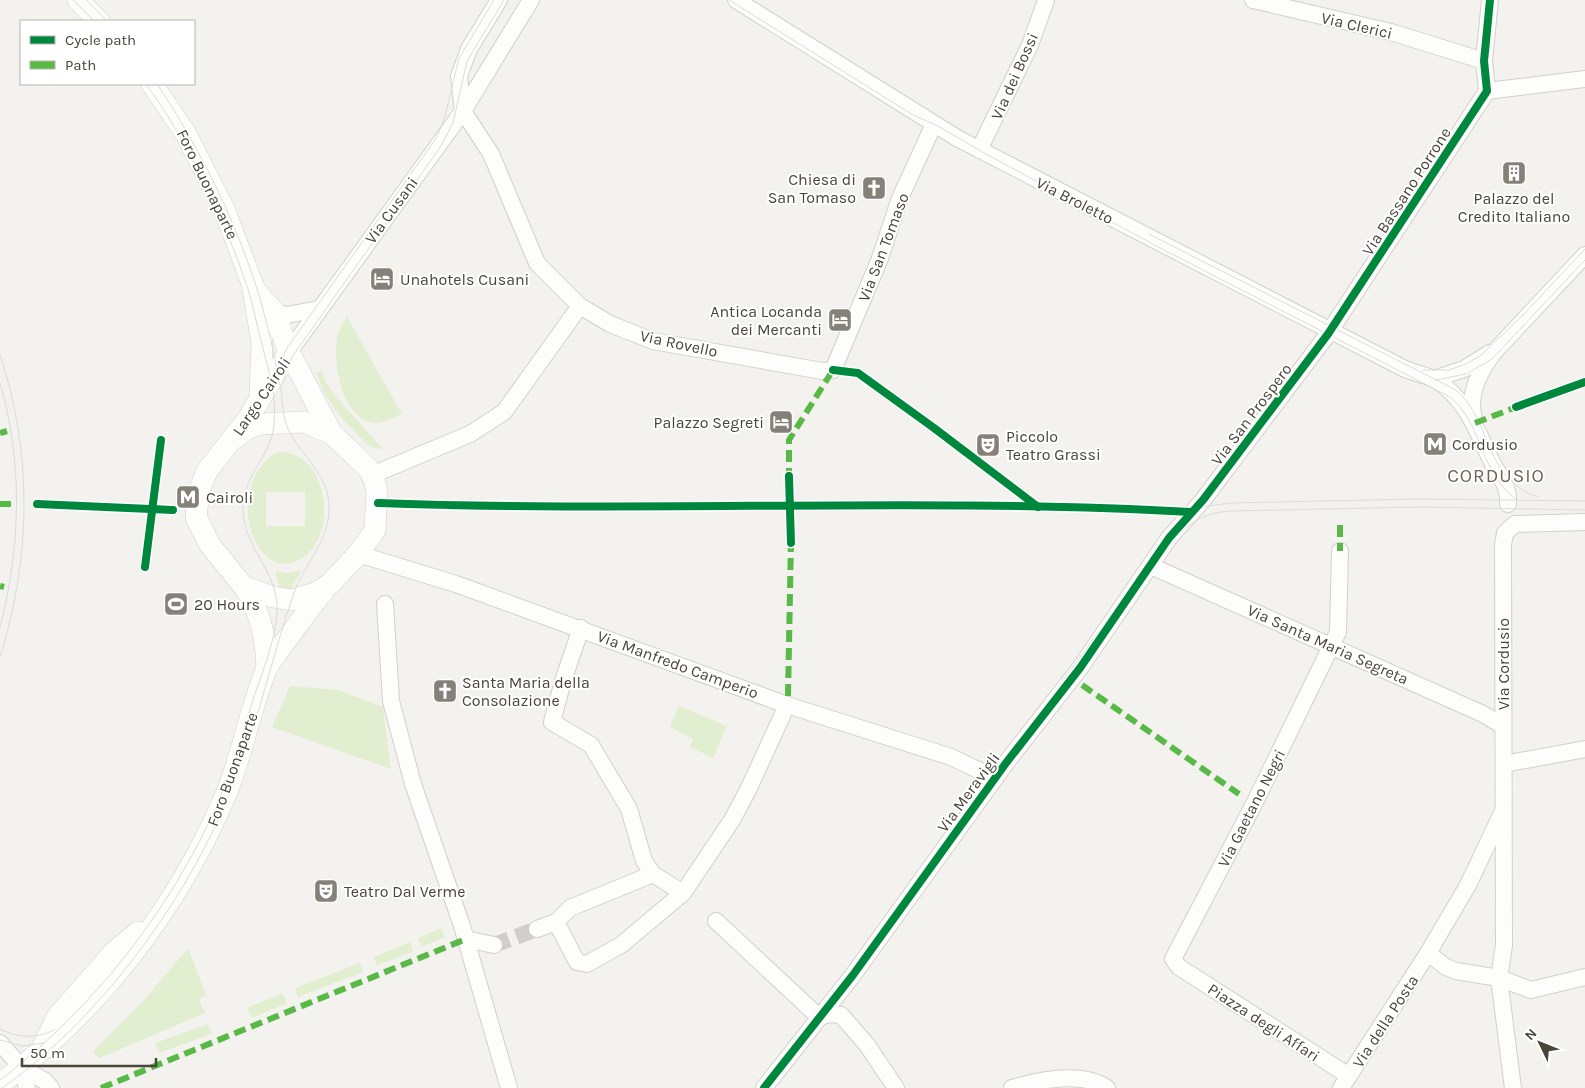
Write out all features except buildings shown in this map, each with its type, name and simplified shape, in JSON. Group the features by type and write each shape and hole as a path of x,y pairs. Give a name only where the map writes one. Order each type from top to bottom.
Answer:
{"street":[{"path":"78,0 98,20"},
{"path":"463,111 458,76 469,49 499,0"},
{"name":"Via Cusani","path":"289,352 463,111 531,0"},
{"name":"Via Broletto","path":"736,0 934,124 979,150 1403,368 1431,378 1457,398 1475,423"},
{"name":"Via dei Bossi","path":"979,150 1026,53 1046,0"},
{"name":"Via Clerici","path":"1253,0 1391,32 1484,61"},
{"path":"1490,4 1484,61 1487,91 1585,79"},
{"name":"Foro Buonaparte","path":"153,85 186,134 224,209 255,290 262,343 260,396"},
{"name":"Via Bassano Porrone","path":"1330,331 1487,91"},
{"name":"Via Rovello","path":"463,111 491,154 537,263 580,306 610,324 653,341 819,371 833,370"},
{"name":"Via San Tomaso","path":"833,370 879,261 900,198 934,124"},
{"path":"1508,504 1509,496 1505,483 1492,461 1475,423 1471,405 1477,380 1493,355 1510,335 1585,255"},
{"name":"Foro Buonaparte","path":"255,290 276,313 289,352"},
{"path":"372,475 470,434 504,412 580,306"},
{"path":"276,313 287,315 319,309"},
{"name":"Via San Prospero","path":"1191,512 1203,500 1330,331"},
{"path":"1431,378 1473,365 1494,350 1510,335"},
{"name":"Largo Cairoli","path":"232,440 247,429 260,424 292,421 308,423 332,434 350,449 372,475 377,491 376,527 372,537 330,584 308,596 292,600 273,597 244,587 210,545 200,528 196,514 196,501 202,481 252,412 260,396 289,352 332,434"},
{"name":"Via Meravigli","path":"764,1088 853,975 995,778 1080,668 1169,538 1191,512"},
{"name":"Via Cordusio","path":"1512,1088 1499,978 1504,945 1503,545 1505,533 1515,524 1583,522"},
{"path":"1332,646 1338,632 1340,551"},
{"name":"Via Manfredo Camperio","path":"358,554 456,584 581,628 787,705 951,757 995,778"},
{"name":"Via Santa Maria Segreta","path":"1151,566 1483,714 1503,726"},
{"name":"Foro Buonaparte","path":"0,1084 22,1081 42,1051 68,1027 112,978 158,918 187,872 227,792 268,667 303,615 330,584"},
{"name":"Foro Buonaparte","path":"244,587 254,604 259,619 268,667"},
{"path":"385,604 391,701 413,784 466,939 510,1088"},
{"path":"581,628 562,681 552,722 592,745 630,809 644,861 653,874 683,893"},
{"name":"Via Gaetano Negri","path":"1179,967 1172,958 1175,951 1255,802 1332,646"},
{"path":"556,922 577,962 587,964 621,945 683,893 732,820 749,788 787,705"},
{"path":"1504,764 1585,749"},
{"name":"Via della Posta","path":"1345,1082 1428,953 1468,885 1504,808"},
{"path":"537,929 556,922 570,908 653,874"},
{"path":"716,921 772,976 819,1017 830,1014 841,1015 868,1045 896,1088"},
{"path":"466,939 494,945"},
{"path":"1428,953 1446,967 1456,971 1499,978 1532,990 1585,977"},
{"name":"Piazza degli Affari","path":"1179,967 1345,1082"},
{"path":"0,1043 22,1081 45,1081 51,1088"},
{"path":"1012,1088 1039,1082 1068,1080 1088,1080 1105,1087"}],"green space":[{"path":"347,317 402,414 387,421 377,423 365,420 355,413 347,401 338,373 336,345 338,334"},
{"path":"322,371 326,383 337,398 383,449 370,447 338,413 320,383 317,372"},
{"path":"278,452 296,455 310,466 319,483 324,502 323,522 318,540 307,555 291,563 283,564 267,557 256,542 251,528 248,514 248,499 251,485 257,472 266,461","holes":["266,492 305,492 305,526 266,526"]},
{"path":"302,570 289,593 281,593 275,571 287,573"},
{"path":"290,686 339,690 383,707 391,769 272,727"},
{"path":"679,706 727,726 713,758 690,747 693,739 670,727"},
{"path":"441,928 445,937 422,947 418,938"},
{"path":"410,942 413,951 377,966 374,957"},
{"path":"188,948 206,995 199,999 205,1013 100,1058 93,1053 144,1000"},
{"path":"360,963 363,972 298,997 295,988"},
{"path":"282,993 287,1003 252,1018 247,1008"},
{"path":"208,1024 212,1034 159,1053 155,1043"}],"tunnel":[{"path":"494,945 537,929"}],"tram line":[{"path":"73,0 93,20"},
{"path":"86,0 106,20"},
{"path":"276,371 287,348 437,137 445,116 459,58 494,0"},
{"path":"282,384 292,357 441,146 453,123 467,61 504,0"},
{"path":"729,0 913,115 938,126 1162,249 1450,397 1461,408 1469,421 1496,477 1517,500"},
{"path":"0,1080 66,1022 97,989 153,919 177,881 199,842 223,790 268,657 276,624 276,598 273,585 248,535 244,522 243,507 244,496 252,475 272,435 275,413 269,371 249,293 238,260 216,207 191,155 147,85"},
{"path":"2,1088 40,1059 76,1025 110,988 142,948 171,906 196,863 219,819 237,775 253,730 294,593 322,540 329,517 329,504 323,481 291,435 286,424 268,328 250,267 239,239 216,186 188,134 158,85"},
{"path":"1149,234 1456,390 1468,403 1477,418 1497,463 1507,477 1520,488 1538,497"},
{"path":"1423,370 1449,370 1466,364 1480,356 1524,314 1585,249"},
{"path":"1436,380 1466,374 1492,359 1585,260"},
{"path":"0,355 11,392 18,430 23,468 24,506 18,582 0,657"},
{"path":"0,383 13,443 16,474 15,535 12,566 0,627"},
{"path":"762,1088 851,973 1167,537 1181,520 1193,511 1207,506 1231,503 1418,499 1585,501"},
{"path":"826,1018 1176,538 1194,522 1215,513 1231,511 1420,507 1585,510"},
{"path":"0,1029 20,1036 40,1035 54,1030"},
{"path":"0,1040 22,1046 44,1043"}],"marked path":[{"path":"789,480 789,440 833,370 838,370"},
{"path":"1475,423 1519,406"},
{"path":"0,433 7,431"},
{"path":"0,504 11,504"},
{"path":"1340,525 1340,551"},
{"path":"788,696 791,540"},
{"path":"0,586 4,587"},
{"path":"1082,685 1239,794"},
{"path":"101,1088 466,939"}],"cycle path":[{"path":"764,1088 853,975 1006,763 1080,668 1169,538 1203,500 1328,334 1487,91 1484,61 1490,0"},
{"path":"833,370 858,373 1038,507"},
{"path":"1516,407 1585,382"},
{"path":"145,567 161,440"},
{"path":"789,476 791,543"},
{"path":"378,503 581,507 988,506 1191,512"},
{"path":"37,504 173,510"}],"place":[{"name":"Palazzo del Credito Italiano","path":"1514,173"},
{"name":"Chiesa di San Tomaso","path":"874,188"},
{"name":"Unahotels Cusani","path":"382,279"},
{"name":"Antica Locanda dei Mercanti","path":"840,320"},
{"name":"Palazzo Segreti","path":"781,422"},
{"name":"Cordusio","path":"1435,444"},
{"name":"Piccolo Teatro Grassi","path":"988,445"},
{"name":"Cairoli","path":"188,497"},
{"name":"20 Hours","path":"176,604"},
{"name":"Santa Maria della Consolazione","path":"445,691"},
{"name":"Teatro Dal Verme","path":"326,891"}],"district":[{"name":"CORDUSIO","path":"1496,475"}]}
